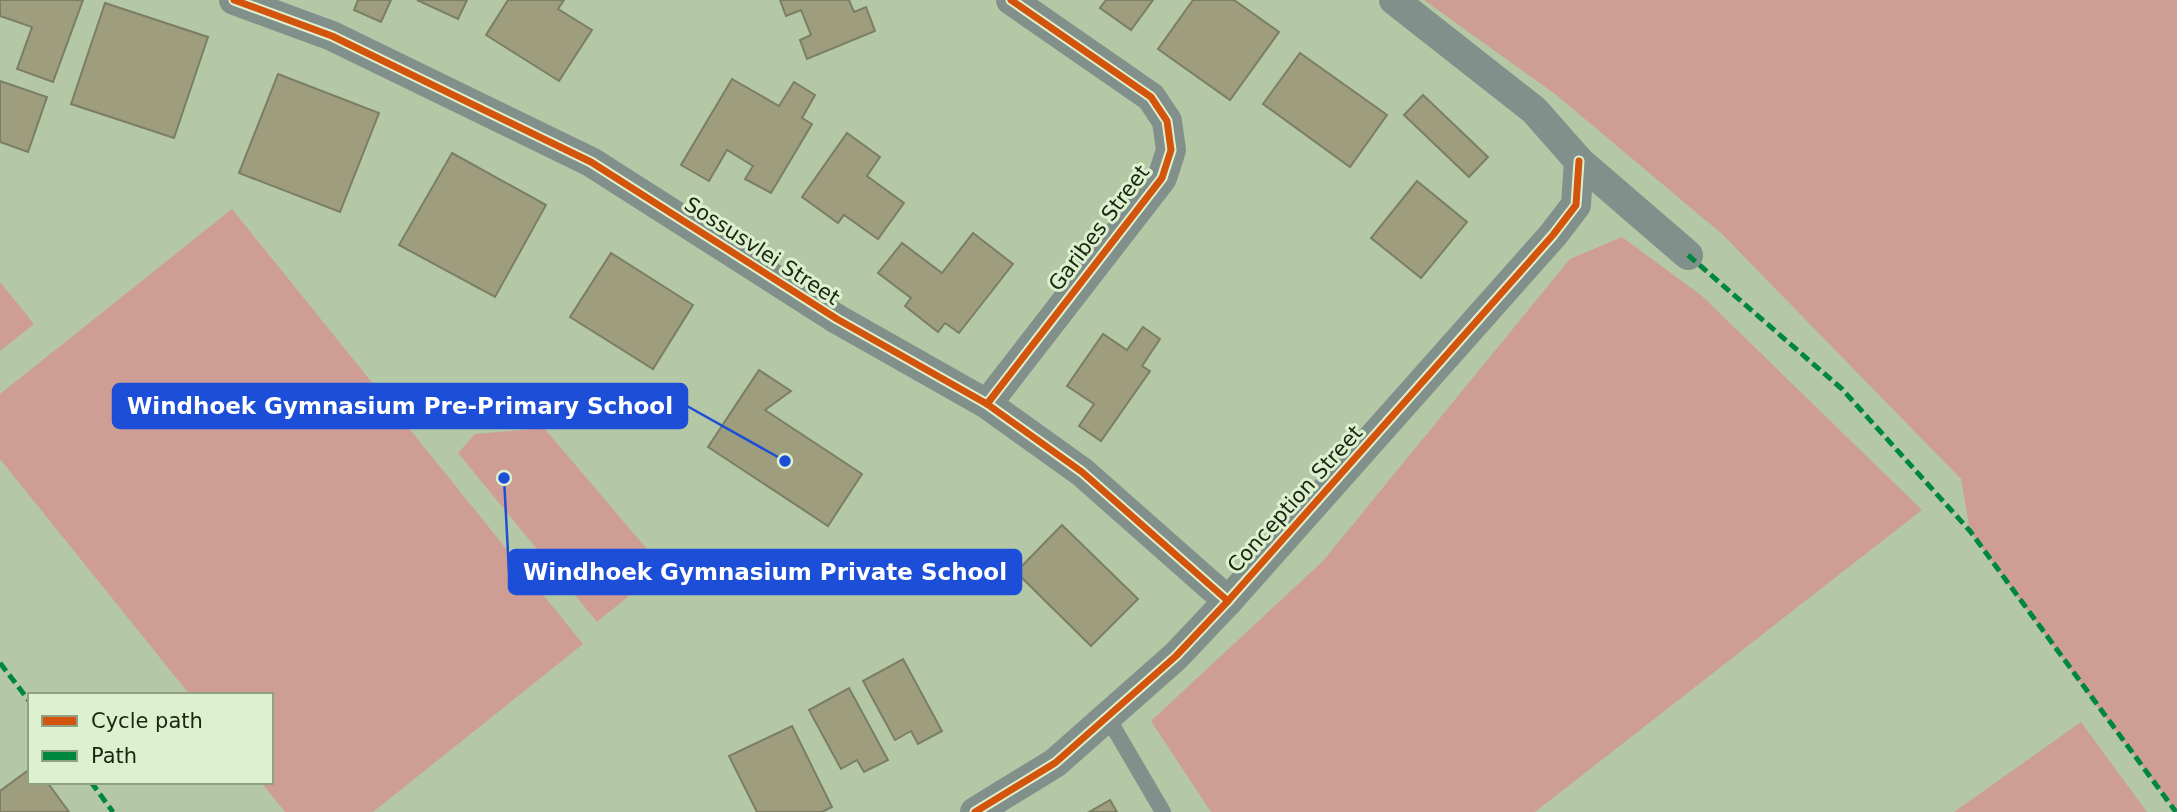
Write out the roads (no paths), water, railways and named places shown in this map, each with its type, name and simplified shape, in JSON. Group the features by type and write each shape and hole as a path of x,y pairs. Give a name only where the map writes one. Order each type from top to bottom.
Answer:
{"street":[{"name":"Sossusvlei Street","path":"234,0 332,36 592,162 837,319 987,404 1082,472 1228,601"},
{"name":"Garibes Street","path":"987,404 1162,178 1171,150 1167,121 1151,97 1011,0"},
{"path":"1394,0 1534,110 1579,161 1688,255"},
{"name":"Conception Street","path":"991,808 1055,763 1108,718 1176,656 1228,601 1553,235 1576,205 1579,161"}],"lane":[{"path":"1108,718 1163,812"}],"place":[{"name":"Windhoek Gymnasium Pre-Primary School","path":"785,461"},
{"name":"Windhoek Gymnasium Private School","path":"504,478"}]}
